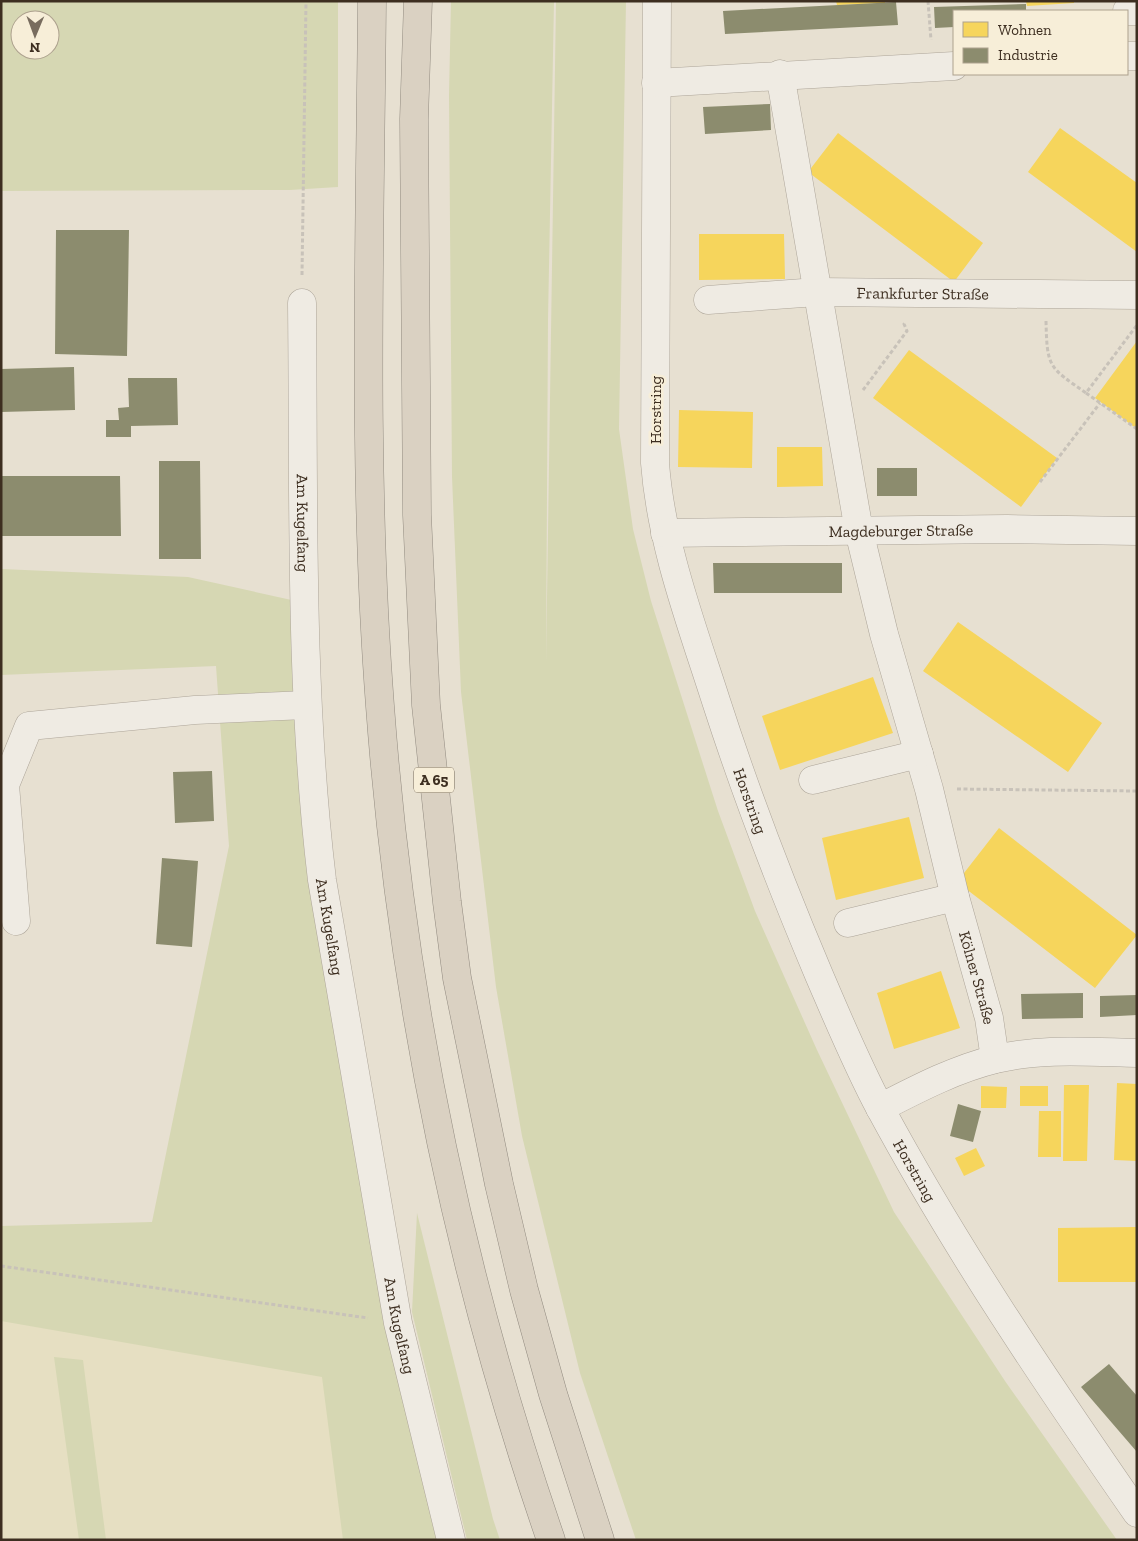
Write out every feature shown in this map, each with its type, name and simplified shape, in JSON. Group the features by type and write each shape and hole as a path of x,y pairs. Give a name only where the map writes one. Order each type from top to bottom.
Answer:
{"highway":[{"path":"372,1 369,356 370,520 380,704 390,817 424,1058 451,1191 505,1397 551,1540"},
{"name":"A 65","path":"418,1 414,119 417,515 426,705 447,902 463,1006 498,1184 519,1271 553,1394 600,1540"}],"street":[{"name":"Horstring","path":"658,1 654,424 657,487 665,533 706,670 753,810 806,944 880,1108 991,1300 1137,1514"},
{"path":"656,83 780,74 944,66"},
{"name":"Kölner Straße","path":"780,74 859,530 884,634 929,789 955,897 989,1018 995,1060"},
{"name":"Frankfurter Straße","path":"708,300 817,292 1137,295"},
{"name":"Am Kugelfang","path":"302,304 306,705 322,880 398,1323 451,1540"},
{"name":"Magdeburger Straße","path":"665,533 859,530 1137,531"},
{"path":"16,921 5,785 29,726 195,710 306,705"},
{"path":"814,780 919,754"},
{"path":"848,923 955,897"},
{"path":"880,1108 926,1084 995,1060 1024,1054 1060,1052 1137,1053"}],"path":[{"path":"302,304 306,1"},
{"path":"928,1 944,66"},
{"path":"863,390 907,331 904,324 934,293"},
{"path":"1046,294 1046,323 1051,364 1055,371 1137,429"},
{"path":"1086,393 1137,325"},
{"path":"1040,482 1100,402"},
{"path":"929,789 1137,791"},
{"path":"1,1266 398,1323"}],"shaded area":[{"path":"1,1266 398,1323 447,1540 1,1540"}],"green space":[{"path":"1,1 338,1 338,187 290,190 1,191"},
{"path":"451,1 554,1 548,320 546,665 556,1 626,1 619,429 633,529 651,601 718,811 755,911 817,1050 894,1212 1005,1381 1117,1540 636,1540 580,1373 522,1136 496,987 461,692 452,477 449,95"},
{"path":"1,569 188,577 305,603 310,757 451,1540 343,1540 322,1377 1,1321 1,1226 152,1222 229,846 216,666 1,675"},
{"path":"417,1213 493,1519 500,1540 467,1540 412,1312"},
{"path":"54,1357 83,1360 106,1540 79,1540"}],"building: Wohnen":[{"path":"836,1 885,1 885,3 837,5"},
{"path":"1026,1 1074,1 1074,3 1027,6"},
{"path":"1060,128 1137,183 1137,252 1028,172"},
{"path":"838,133 983,243 954,282 808,172"},
{"path":"699,234 784,234 785,279 699,280"},
{"path":"1137,341 1137,429 1095,398"},
{"path":"909,350 1057,458 1021,507 873,398"},
{"path":"679,410 753,412 752,468 678,467"},
{"path":"777,447 822,447 823,486 777,487"},
{"path":"958,622 1102,723 1068,772 923,671"},
{"path":"873,677 893,733 780,770 762,716"},
{"path":"909,817 924,878 836,900 822,838"},
{"path":"999,828 1137,935 1095,988 957,882"},
{"path":"941,971 960,1028 894,1049 877,993"},
{"path":"1117,1083 1137,1084 1137,1161 1114,1160"},
{"path":"1064,1085 1089,1085 1087,1161 1063,1161"},
{"path":"981,1086 1007,1087 1006,1108 981,1108"},
{"path":"1020,1086 1048,1086 1048,1106 1020,1106"},
{"path":"1039,1111 1061,1111 1061,1157 1038,1157"},
{"path":"976,1148 985,1166 964,1176 955,1158"},
{"path":"1137,1227 1137,1282 1058,1282 1058,1228"}],"building: Industrie":[{"path":"896,2 898,25 725,34 723,11"},
{"path":"1026,4 1026,10 953,10 953,27 935,28 934,7"},
{"path":"770,104 771,130 705,134 703,107"},
{"path":"56,230 129,230 127,356 55,354"},
{"path":"74,367 75,410 1,412 1,369"},
{"path":"128,378 177,378 178,425 131,426 131,437 106,437 106,420 119,420 118,408 129,407"},
{"path":"159,461 200,461 201,559 159,559"},
{"path":"877,468 917,468 917,496 877,496"},
{"path":"1,476 120,476 121,536 1,536"},
{"path":"713,563 842,563 842,593 714,593"},
{"path":"212,771 214,821 175,823 173,772"},
{"path":"162,858 198,861 192,947 156,944"},
{"path":"1083,993 1083,1018 1022,1019 1021,994"},
{"path":"1137,995 1137,1015 1100,1017 1100,996"},
{"path":"958,1104 981,1111 973,1142 950,1136"},
{"path":"1109,1364 1137,1396 1137,1452 1081,1387"}]}
